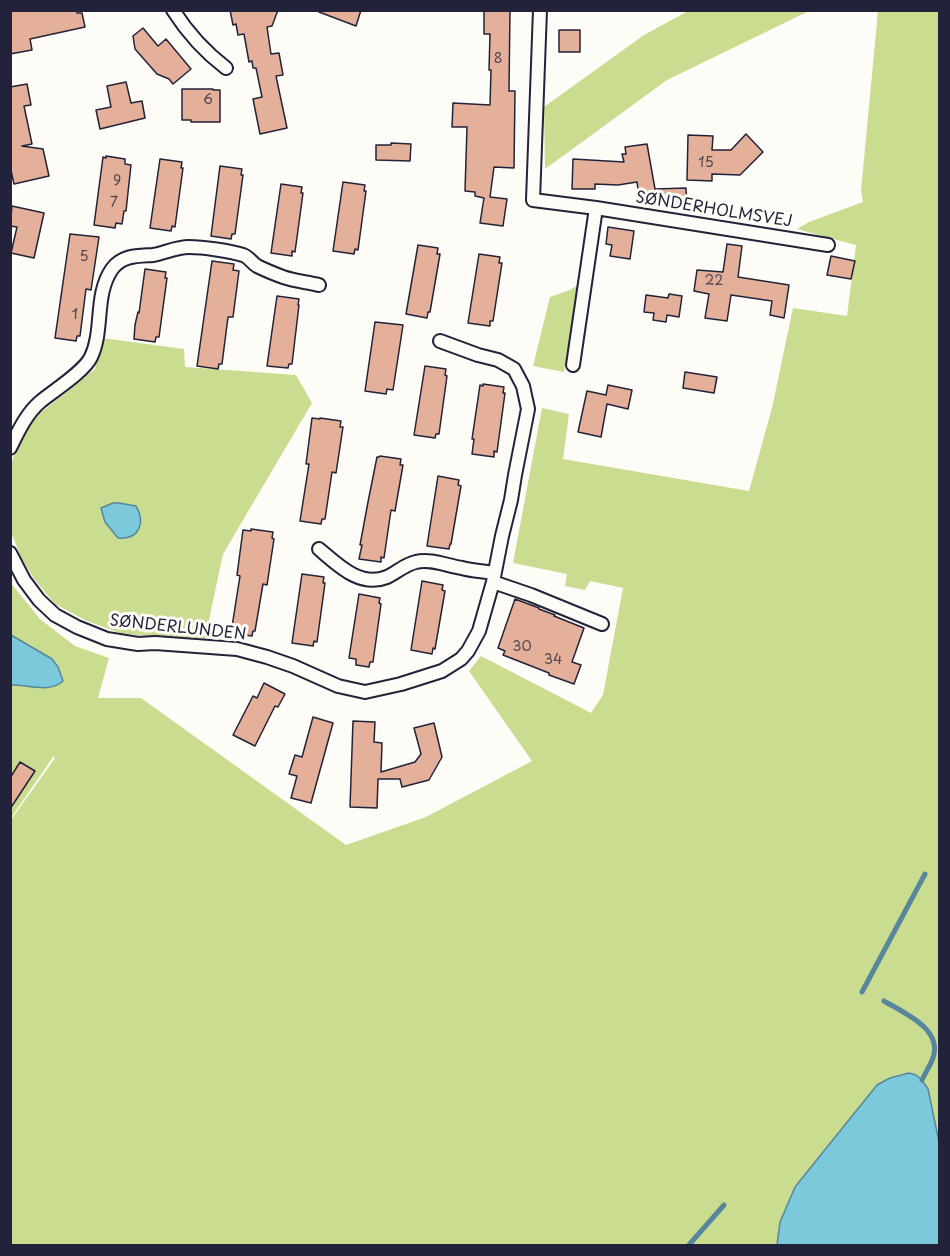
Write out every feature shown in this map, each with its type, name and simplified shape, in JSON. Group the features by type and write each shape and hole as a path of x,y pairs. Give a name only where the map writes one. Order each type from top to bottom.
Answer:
{"street":[{"path":"173,10 212,57 226,68"},
{"name":"SØNDERHOLMSVEJ","path":"540,10 533,200 828,245"},
{"path":"573,365 596,208"},
{"path":"10,448 19,429 37,404 85,367 92,356 97,338 99,309 104,287 117,262 129,256 158,254 189,247 212,249 246,256 255,265 283,277 319,285"},
{"name":"SØNDERLUNDEN","path":"10,553 24,580 39,600 55,615 107,639 138,644 155,643 237,649 293,666 338,686 365,692 442,671 461,659 479,631 511,500 528,409 523,386 514,369 498,360 440,341"},
{"path":"319,549 343,569 355,576 370,580 385,578 417,561 431,561 463,569 493,577 602,624"}],"green space":[{"path":"690,10 809,11 667,80 545,169 544,107 644,35"},
{"path":"878,11 939,11 939,1245 11,1245 11,820 55,758 53,757 11,818 11,685 22,684 46,688 52,659 11,635 10,582 40,619 75,646 109,658 98,698 141,698 346,845 426,817 532,761 469,671 481,656 591,713 603,695 623,588 590,581 585,590 565,586 567,574 513,563 542,408 569,414 563,459 749,491 772,408 793,308 847,316 856,245 797,229 809,222 863,202 861,191"},
{"path":"578,285 564,372 533,366 550,297"},
{"path":"102,338 184,349 185,367 296,375 312,403 223,554 207,629 209,639 120,633 87,621 55,604 34,579 21,557 11,532 11,469 13,458 28,423 95,369"}],"water":[{"path":"113,503 136,506 140,524 136,533 125,538 118,538 105,522 101,508"},
{"path":"11,635 52,659 63,681 45,688 11,685"},
{"path":"909,1073 922,1080 928,1089 939,1142 939,1245 777,1245 780,1222 795,1187 877,1085 890,1078"}],"building":[{"path":"10,10 77,10 77,13 82,13 85,27 30,39 32,50 10,54"},
{"path":"230,10 278,10 272,26 267,27 271,54 279,53 283,75 276,76 287,128 260,134 253,99 262,97 256,68 253,68 252,61 249,62 244,34 238,35"},
{"path":"319,10 361,10 356,26 319,12"},
{"path":"484,10 510,10 509,91 515,91 514,168 494,167 490,197 507,199 503,226 480,223 484,198 475,196 475,192 465,191 467,127 452,127 453,103 490,105 490,34 484,34"},
{"path":"143,28 158,46 166,39 191,69 173,84 169,79 157,74 135,49 133,36"},
{"path":"559,30 580,30 580,52 559,52"},
{"path":"126,82 131,103 142,101 145,118 100,129 96,110 111,107 107,86"},
{"path":"27,84 31,105 24,106 32,144 22,146 43,149 49,176 14,184 10,166 10,87"},
{"path":"182,89 220,90 220,122 182,120"},
{"path":"746,134 763,152 740,175 712,174 712,181 687,180 688,135 713,136 712,150 731,150"},
{"path":"391,143 411,144 410,161 376,160 376,145 391,145"},
{"path":"647,144 655,189 686,188 687,206 669,206 669,202 655,204 654,200 640,203 637,182 618,185 595,184 595,189 572,189 573,159 624,162 622,154 626,154 625,147"},
{"path":"106,156 125,159 125,164 131,165 126,211 124,211 122,224 116,223 115,228 94,225 103,157 106,158"},
{"path":"160,159 182,162 181,168 183,168 175,227 172,226 171,231 150,228"},
{"path":"220,166 242,169 241,175 243,175 235,234 232,234 231,239 211,236"},
{"path":"343,182 365,185 364,191 366,191 358,250 355,249 354,254 333,251"},
{"path":"281,184 302,187 301,193 303,193 295,252 292,251 292,256 271,253"},
{"path":"12,206 44,213 34,258 11,253 17,227 10,226"},
{"path":"608,227 634,231 630,259 610,256 612,245 606,244"},
{"path":"70,234 99,237 91,290 86,289 80,336 77,336 76,341 55,338"},
{"path":"727,244 742,246 738,277 789,285 784,318 770,315 772,301 731,295 727,321 705,318 709,294 694,291 697,270 723,272"},
{"path":"418,245 438,248 437,254 440,254 427,318 406,314"},
{"path":"479,254 500,257 499,263 502,263 493,321 490,321 490,326 468,323"},
{"path":"831,256 855,261 851,279 827,275"},
{"path":"212,261 234,264 233,270 239,271 233,317 228,317 222,364 219,364 218,369 197,366"},
{"path":"145,269 166,272 165,278 167,278 159,337 156,337 155,342 134,339"},
{"path":"669,294 682,296 679,317 667,315 666,322 653,320 654,313 644,312 646,295 668,298"},
{"path":"277,296 299,299 292,364 289,364 288,368 267,366"},
{"path":"375,322 403,325 393,390 387,389 386,394 365,391"},
{"path":"425,366 446,369 445,375 447,376 439,434 436,434 435,438 414,435"},
{"path":"685,372 717,377 714,393 683,388"},
{"path":"483,384 504,387 503,393 505,393 497,452 494,451 494,457 472,454 480,385 483,386"},
{"path":"608,385 632,390 628,409 607,404 601,437 578,432 587,391 606,395"},
{"path":"312,418 341,421 340,427 343,427 336,473 332,472 325,519 322,519 321,524 300,521 309,464 306,464"},
{"path":"377,457 401,459 400,465 403,465 395,511 391,510 384,558 381,557 381,562 359,559"},
{"path":"438,476 459,480 458,485 461,486 449,549 427,546"},
{"path":"251,529 273,532 272,538 274,539 267,585 263,584 255,631 252,636 231,633 240,576 237,575 243,530 251,531"},
{"path":"302,574 324,577 323,583 325,583 317,642 314,641 313,646 292,643"},
{"path":"422,581 443,585 442,590 445,591 435,649 433,648 432,654 411,650"},
{"path":"359,594 380,598 379,603 381,604 373,662 370,662 369,667 356,665 356,659 349,658"},
{"path":"515,599 584,628 572,662 581,665 574,684 503,655 505,651 498,648"},
{"path":"264,683 285,694 278,707 275,706 255,746 233,735 253,696 257,698"},
{"path":"313,717 333,723 311,803 291,798 297,776 289,774 295,755 302,757"},
{"path":"353,721 375,722 374,742 382,743 381,772 415,762 421,754 414,728 434,723 442,757 429,780 402,787 400,779 378,779 377,808 350,807"},
{"path":"20,762 35,771 10,809 10,778"}],"waterway":[{"path":"862,992 925,874"},
{"path":"884,1001 920,1023 932,1039 935,1048 933,1058 922,1080"},
{"path":"688,1246 724,1205"}]}
